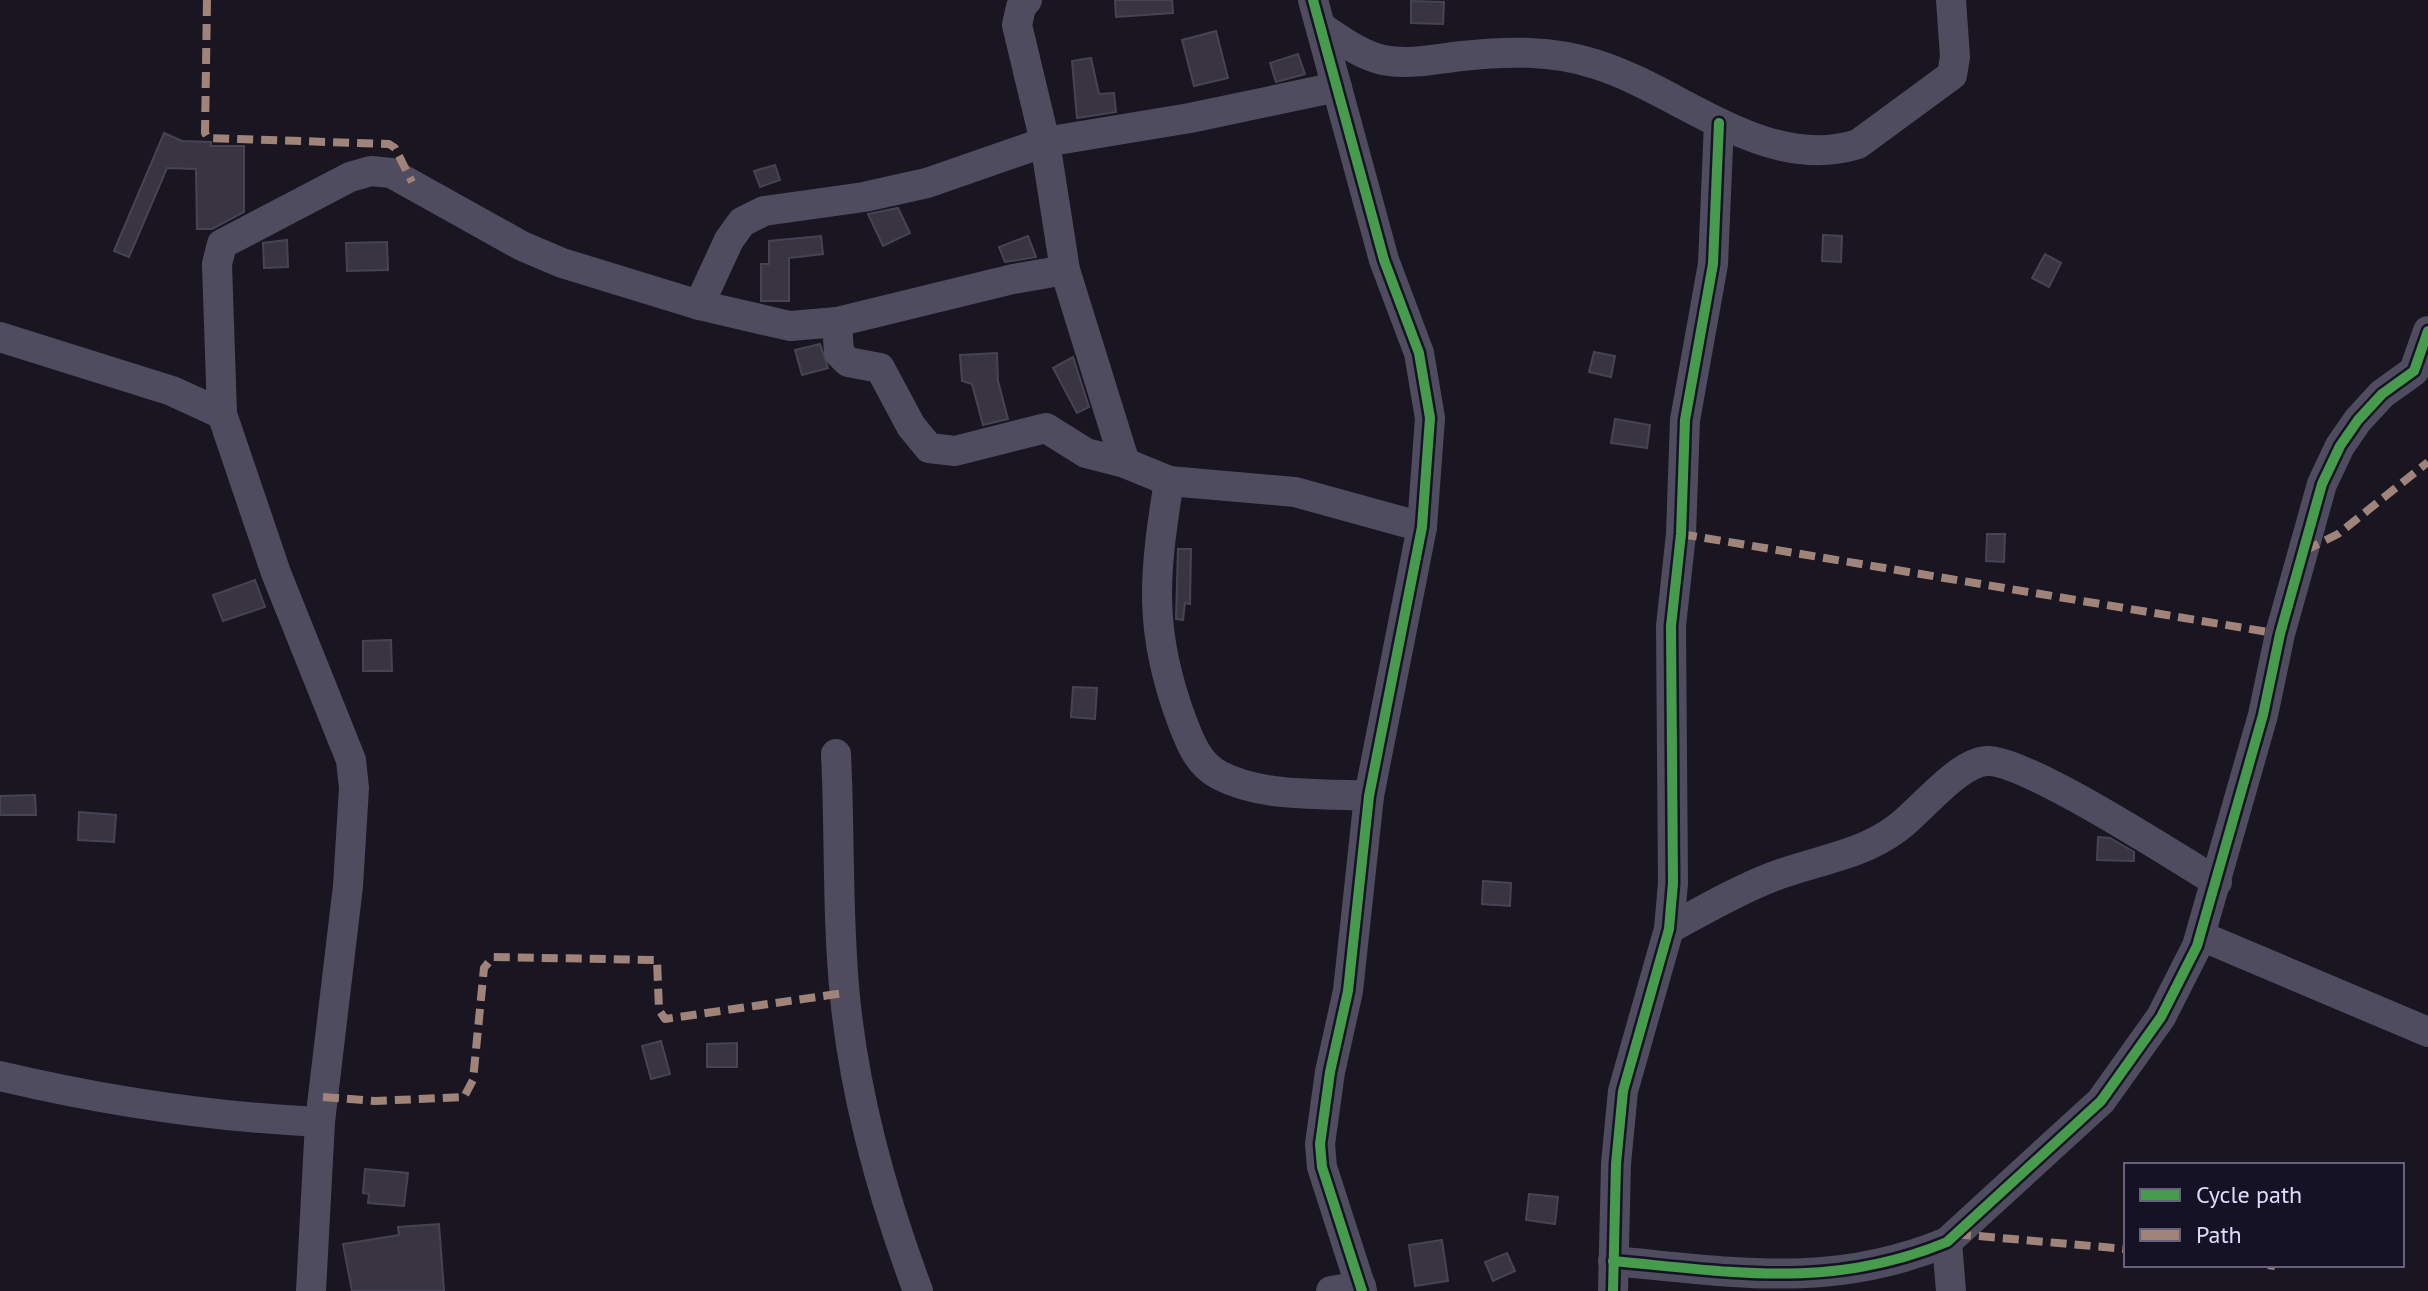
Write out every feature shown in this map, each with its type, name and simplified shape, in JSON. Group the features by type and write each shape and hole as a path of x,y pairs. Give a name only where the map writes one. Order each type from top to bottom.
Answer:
{"street":[{"path":"1313,0 1324,29 1384,260 1410,326 1427,385 1430,447 1422,527 1369,796 1348,991 1330,1072 1320,1144 1322,1167 1362,1289 1331,1291"},
{"path":"1324,29 1352,47 1380,59 1400,62 1518,52 1562,56 1598,64 1719,123 1778,145 1840,150 1858,144 1952,75 1955,57 1951,0"},
{"path":"1022,2 1017,25 1045,142 1065,270 1125,463"},
{"path":"699,305 729,240 742,222 764,211 864,197 927,183 1045,142 1190,118 1337,87"},
{"path":"1613,1291 1616,1164 1623,1091 1669,929 1673,883 1671,626 1681,534 1685,420 1713,264 1719,123"},
{"path":"311,1291 320,1122 353,833 351,760 276,573 222,414 217,264 222,244 350,177 371,171 391,173 412,182 522,246 562,263 699,305 790,326 837,322 1013,279 1065,270"},
{"path":"837,322 839,353 848,362 880,368 922,443 929,448 955,451 1046,428 1086,453 1125,463 1169,481 1295,492 1422,527"},
{"path":"1613,1261 1803,1276 1873,1266 1947,1242 2101,1101 2161,1017 2201,936 2322,484 2340,446 2358,420 2382,394 2421,373 2428,331"},
{"path":"0,337 172,391 222,414"},
{"path":"1169,481 1160,542 1157,635 1178,710 1199,757 1207,768 1245,785 1369,796"},
{"path":"836,754 844,993 851,1050 877,1172 918,1291"},
{"path":"1669,929 1769,878 1861,848 1895,830 1966,769 1987,761 2001,763 2060,789 2217,882"},
{"path":"2201,936 2428,1032"},
{"path":"0,1076 85,1096 167,1108 320,1122"},
{"path":"1947,1242 1951,1291"}],"building":[{"path":"1115,0 1172,0 1173,13 1116,17"},
{"path":"1411,1 1444,2 1443,24 1411,23"},
{"path":"1216,31 1228,78 1194,86 1182,40"},
{"path":"1298,54 1305,74 1276,82 1270,63"},
{"path":"1091,58 1099,94 1114,93 1116,112 1077,118 1072,61"},
{"path":"164,133 182,141 211,142 211,146 244,146 244,212 212,229 197,229 196,169 167,168 129,257 114,251"},
{"path":"775,165 780,180 760,187 754,171"},
{"path":"898,208 910,233 883,246 868,214"},
{"path":"1823,235 1842,236 1841,262 1822,261"},
{"path":"821,236 823,254 789,258 789,301 761,301 761,264 769,264 769,241"},
{"path":"1028,236 1036,257 1005,262 999,247"},
{"path":"287,240 288,267 264,268 263,243"},
{"path":"387,242 388,270 347,271 346,243"},
{"path":"2045,254 2061,263 2049,287 2032,278"},
{"path":"820,344 828,368 802,375 795,350"},
{"path":"1594,352 1615,356 1611,377 1589,372"},
{"path":"997,353 998,381 1008,419 983,425 972,384 962,381 960,355"},
{"path":"1073,357 1089,407 1077,413 1053,368"},
{"path":"1615,419 1650,425 1647,448 1611,443"},
{"path":"1987,534 2005,534 2004,562 1986,561"},
{"path":"1178,549 1191,549 1190,604 1185,603 1183,620 1176,619"},
{"path":"255,580 265,607 223,621 213,595"},
{"path":"391,640 392,671 363,671 363,641"},
{"path":"1073,687 1097,688 1095,719 1071,717"},
{"path":"35,795 36,815 0,815 0,796"},
{"path":"79,812 116,815 114,842 78,840"},
{"path":"2098,837 2110,838 2134,852 2134,861 2097,860"},
{"path":"1483,881 1511,883 1510,906 1482,904"},
{"path":"661,1041 670,1074 651,1079 642,1046"},
{"path":"737,1043 737,1067 707,1067 707,1044"},
{"path":"365,1169 408,1173 404,1206 368,1203 369,1194 363,1193"},
{"path":"1529,1194 1558,1197 1555,1224 1526,1220"},
{"path":"439,1224 444,1291 352,1291 343,1244 399,1235 398,1227"},
{"path":"1442,1240 1448,1281 1415,1286 1409,1245"},
{"path":"1507,1253 1515,1271 1493,1281 1485,1262"}],"marked path":[{"path":"207,0 205,133 208,138 389,144 395,148 412,182"},
{"path":"2304,551 2338,534 2428,462"},
{"path":"1681,534 2280,634"},
{"path":"323,1097 375,1101 464,1097 473,1080 484,968 493,957 657,960 659,1010 665,1019 844,993"},
{"path":"1955,1234 2124,1249"}],"cycle path":[{"path":"1313,0 1384,260 1419,353 1430,418 1422,527 1369,796 1348,991 1330,1072 1320,1144 1322,1167 1362,1291"},
{"path":"1613,1291 1616,1164 1623,1091 1669,929 1673,883 1671,626 1681,534 1685,420 1713,264 1719,123"},
{"path":"1613,1261 1782,1274 1863,1267 1904,1257 1947,1242 2101,1101 2161,1017 2197,946 2263,715 2280,634 2322,484 2340,446 2358,420 2382,394 2414,371 2428,331"}]}
